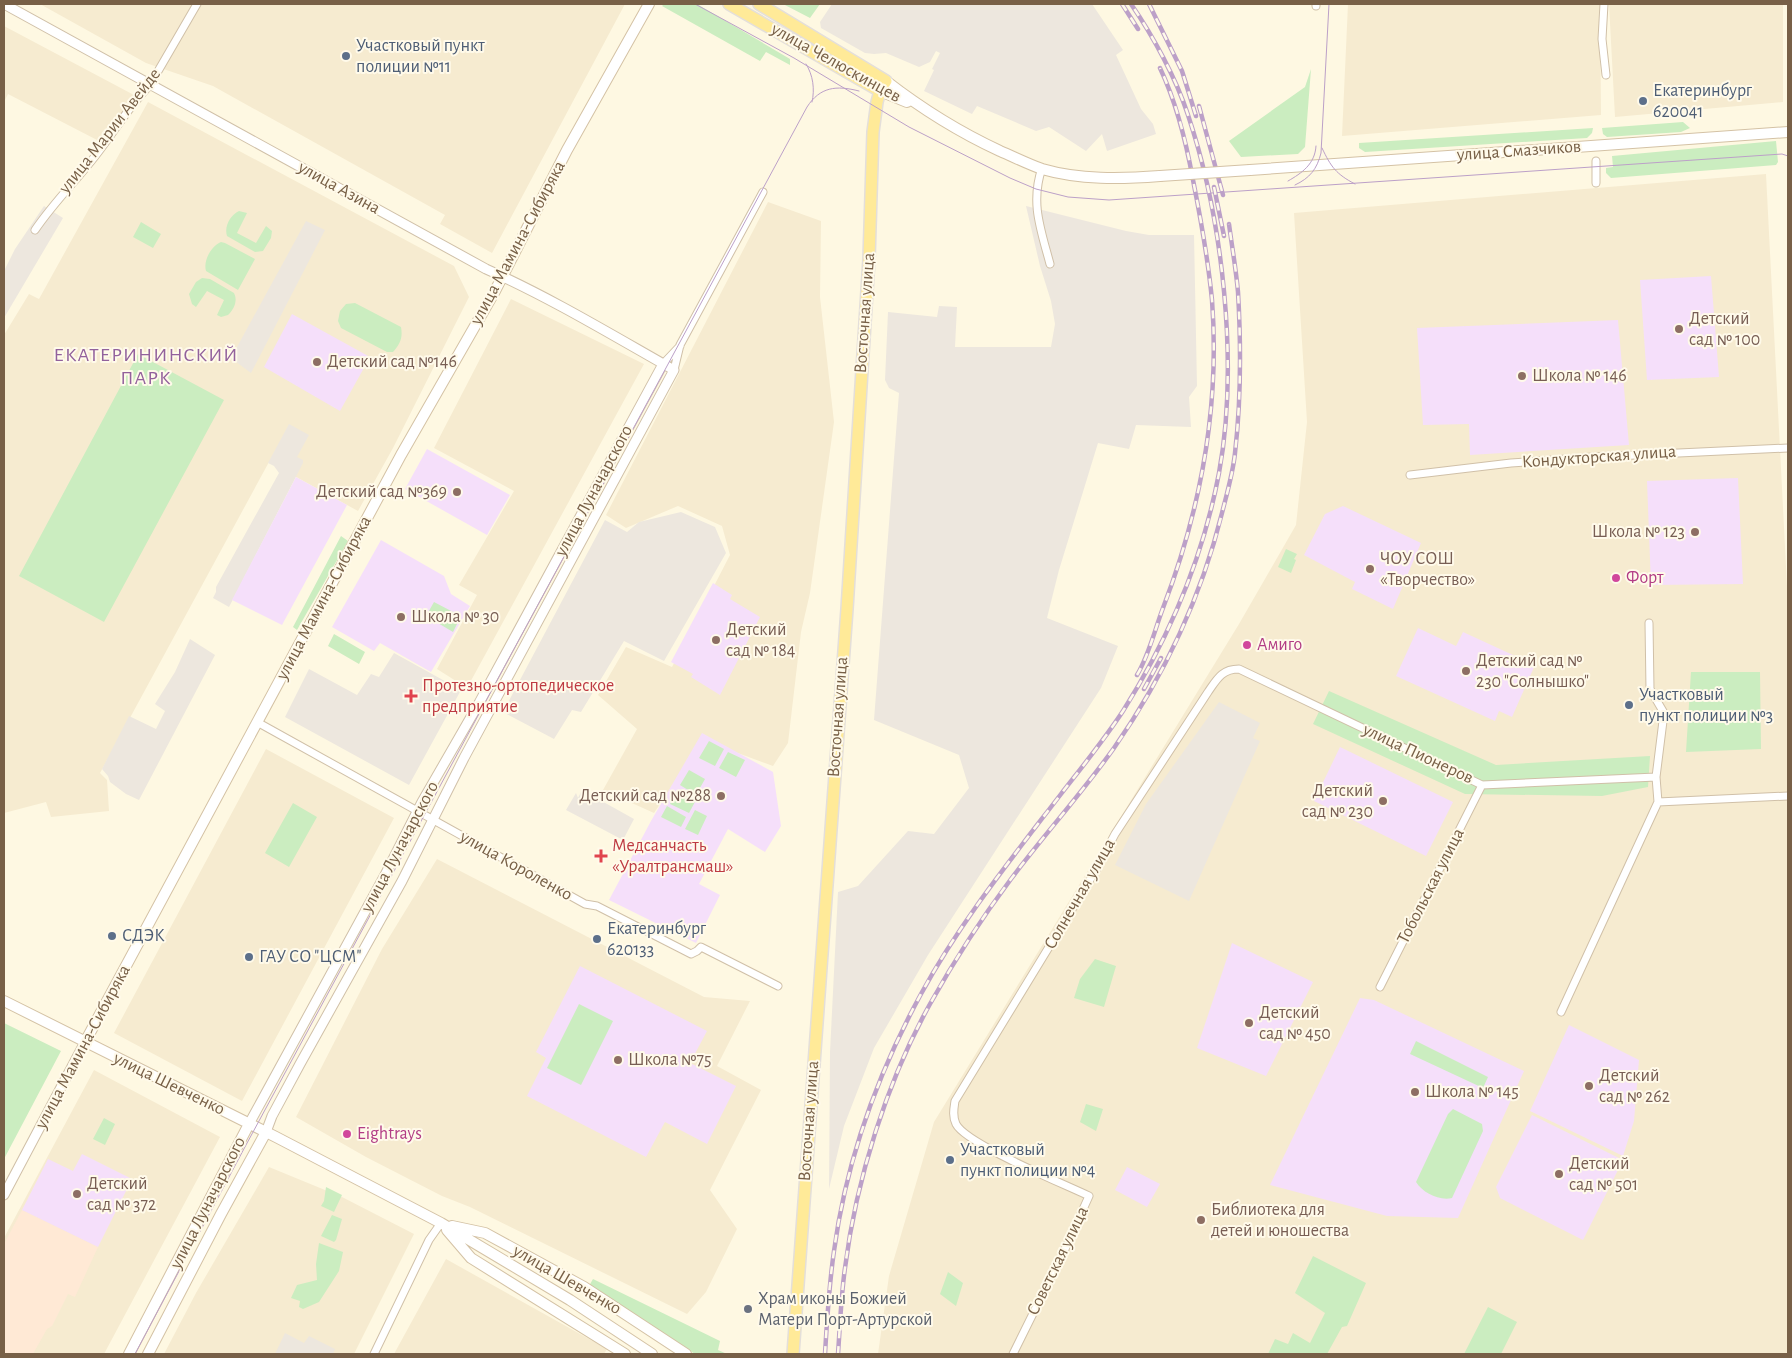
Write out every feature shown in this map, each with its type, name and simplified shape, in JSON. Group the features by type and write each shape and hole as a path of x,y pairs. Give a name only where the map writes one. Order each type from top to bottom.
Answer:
{"main road":[{"name":"улица Мамина-Сибиряка","path":"86,1042 401,455 502,276 567,150 649,4"},
{"name":"улица Челюскинцев","path":"729,4 804,46 883,86 979,141 1042,168 1068,174 1122,179 1250,170"},
{"name":"улица Челюскинцев","path":"759,4 883,86"},
{"name":"Восточная улица","path":"793,1354 847,600 869,259 873,132 876,107 883,86"},
{"name":"улица Смазчиков","path":"1250,170 1788,132"},
{"name":"улица Шевченко","path":"4,1001 266,1132 441,1223 570,1300 652,1354"},
{"name":"улица Луначарского","path":"129,1354 249,1124"},
{"name":"улица Луначарского","path":"148,1354 266,1132"},
{"name":"улица Шевченко","path":"441,1223 471,1258 614,1351 625,1354"},
{"name":"улица Шевченко","path":"441,1223 485,1233 584,1287 686,1354"}],"street":[{"name":"улица Азина","path":"4,4 460,255 541,296 674,370"},
{"name":"улица Марии Авейде","path":"35,230 50,207 95,156 140,95 150,85 196,4"},
{"path":"1604,4 1602,39 1606,75"},
{"path":"1596,161 1596,183"},
{"path":"1042,168 1036,193 1039,224 1050,264"},
{"name":"улица Луначарского","path":"249,1124 663,364 680,345 763,192"},
{"name":"улица Луначарского","path":"266,1132 272,1116 402,881 468,751 674,370 680,345"},
{"name":"Кондукторская улица","path":"1410,475 1511,463 1593,457 1788,448"},
{"path":"1560,1012 1658,802 1656,777 1664,713 1650,690 1648,623"},
{"name":"улица Пионеров","path":"1223,672 1239,669 1482,785 1656,777"},
{"name":"Солнечная улица","path":"956,1124 954,1112 956,1101 1096,870 1115,834 1223,672"},
{"name":"улица Короленко","path":"258,722 585,904 597,906 691,954 701,947 778,986"},
{"name":"Тобольская улица","path":"1380,987 1482,785"},
{"path":"1658,802 1788,796"},
{"name":"улица Мамина-Сибиряка","path":"4,1195 86,1042"},
{"name":"Советская улица","path":"956,1124 965,1134 984,1146 1089,1196 1013,1354"},
{"path":"374,1354 429,1240 441,1223"}],"shaded area":[{"path":"40,4 625,4 492,253 440,224 445,215 213,86 146,63"},
{"path":"832,4 1092,4 1123,50 1116,55 1141,109 1153,124 1156,134 1107,151 1102,134 1086,151 1049,127 1036,131 977,106 972,114 924,91 940,53 936,51 930,62 919,67 886,53 865,53 821,28 820,22"},
{"path":"1348,4 1600,4 1601,115 1342,136"},
{"path":"1609,4 1783,4 1783,102 1615,117"},
{"path":"4,26 134,95 127,110 99,141 8,94 4,102"},
{"path":"148,102 454,266 469,297 393,448 358,511 269,462 100,773 107,780 109,811 51,817 46,802 4,813 4,335 29,294 39,299"},
{"path":"1766,174 1788,606 1788,1354 878,1354 889,1276 934,1122 1239,624 1296,525 1307,422 1294,213"},
{"path":"768,202 821,221 820,297 834,422 810,593 801,632 788,743 773,766 703,740 654,813 603,790 637,729 598,695 626,647 672,667 730,555 722,526 678,506 626,528 606,515"},
{"path":"44,206 63,218 4,318 4,271 15,249"},
{"path":"1026,206 1149,235 1194,235 1197,386 1189,397 1191,427 1136,425 1129,449 1098,443 1059,570 1047,618 1118,646 1101,688 928,955 874,1048 844,1126 829,1189 830,1052 838,892 858,886 908,831 934,834 969,788 959,755 874,720 899,393 889,388 885,380 888,312 937,317 939,306 957,307 955,347 1051,347 1055,324 1051,301 1040,266"},
{"path":"306,221 325,230 251,373 231,358"},
{"name":"Детский сад № 100","path":"1711,276 1719,377 1647,380 1640,280"},
{"path":"511,299 644,364 467,688 437,669 477,595 459,585 514,491 434,448"},
{"name":"Детский сад №146","path":"292,314 370,357 340,411 264,367"},
{"name":"Школа № 146","path":"1618,320 1629,445 1470,455 1469,424 1423,425 1417,328"},
{"path":"289,424 309,435 297,457 303,460 303,463 229,607 213,598 216,587 279,473 274,466 268,463"},
{"name":"Детский сад №369","path":"427,449 510,495 487,535 405,489"},
{"path":"296,477 347,505 282,625 232,600"},
{"name":"Школа № 123","path":"1738,478 1743,584 1651,585 1647,481"},
{"name":"ЧОУ СОШ «Творчество»","path":"1343,506 1421,543 1393,609 1352,589 1355,582 1304,555 1325,514"},
{"path":"681,512 715,527 726,553 664,661 624,641 581,712 572,710 554,739 503,712 605,520 627,532 639,522"},
{"name":"Школа № 30","path":"381,540 444,576 451,594 470,606 431,672 380,643 374,651 332,627"},
{"name":"Детский сад № 184","path":"713,583 732,595 730,599 760,617 720,695 691,677 693,674 671,662"},
{"name":"Детский сад № 230 \"Солнышко\"","path":"1418,628 1456,646 1463,632 1535,665 1512,717 1499,711 1495,721 1396,676"},
{"path":"190,639 215,655 139,800 126,794 110,782 102,769 129,716 156,729 165,711 155,704 175,672"},
{"path":"394,653 461,690 409,785 285,717 309,669 357,695 371,674 379,677"},
{"path":"1219,702 1260,723 1253,738 1260,741 1189,901 1115,865 1146,804"},
{"path":"702,733 773,772 781,826 765,852 728,829 699,884 720,895 696,943 609,900 651,821"},
{"name":"Детский сад № 230","path":"1340,747 1453,802 1426,856 1314,801"},
{"path":"266,749 394,818 242,1101 114,1033"},
{"path":"582,790 634,819 623,840 566,810 576,793 578,798"},
{"path":"437,859 704,997 750,1001 717,1066 761,1090 710,1190 737,1229 706,1292 687,1314 470,1207 442,1196 366,1157 296,1117 382,949"},
{"name":"Детский сад № 450","path":"1232,943 1313,982 1266,1076 1197,1048"},
{"name":"Школа №75","path":"580,966 707,1031 690,1063 736,1086 707,1144 665,1122 646,1157 527,1096 546,1058 536,1052"},
{"name":"Школа № 145","path":"1360,998 1374,1000 1524,1071 1458,1218 1387,1216 1270,1185"},
{"name":"Детский сад № 262","path":"1569,1025 1639,1060 1634,1121 1623,1156 1530,1111"},
{"path":"94,1070 220,1137 104,1354 4,1354 4,1238"},
{"name":"Детский сад № 501","path":"1532,1115 1623,1160 1583,1240 1500,1198 1496,1187"},
{"name":"Детский сад № 372","path":"82,1154 132,1179 98,1247 22,1210 48,1159 73,1171"},
{"path":"269,1167 342,1197 414,1234 354,1354 164,1354 196,1293"},
{"path":"1127,1167 1160,1184 1147,1207 1115,1190"},
{"path":"22,1210 98,1247 75,1297 68,1294 52,1326 47,1329 33,1354 4,1354 4,1244"},
{"path":"446,1259 607,1349 604,1354 394,1354"},
{"path":"285,1333 304,1343 309,1336 335,1349 333,1354 275,1354"}],"green space":[{"path":"664,4 697,4 790,59 790,65 766,52 760,61 662,6"},
{"path":"783,4 820,4 810,18"},
{"path":"1311,69 1305,147 1298,154 1241,157 1229,141 1305,87"},
{"path":"1683,122 1690,128 1681,132 1607,137 1603,134 1602,128"},
{"path":"1593,128 1592,133 1587,138 1365,152 1359,148 1359,143"},
{"path":"1776,141 1778,162 1776,165 1611,178 1606,173 1606,168 1613,167 1612,156"},
{"path":"239,211 247,213 237,233 256,243 266,226 272,231 271,238 263,251 255,252 227,236 228,222"},
{"path":"141,222 161,234 153,248 133,237"},
{"path":"221,242 255,259 238,290 206,271 205,267 209,254"},
{"path":"202,278 210,279 234,293 235,305 228,315 221,317 217,315 224,300 207,291 196,307 192,304 189,294 196,282"},
{"path":"355,303 401,327 400,341 393,352 387,352 341,328 338,321 340,311 346,304"},
{"path":"138,354 224,400 104,622 19,576"},
{"path":"341,536 348,541 297,630 293,627"},
{"path":"1286,549 1297,554 1291,573 1278,567"},
{"path":"434,602 455,613 453,619 458,622 453,632 426,616"},
{"path":"334,634 365,652 359,664 328,646"},
{"path":"1691,672 1760,672 1761,749 1686,752"},
{"path":"1329,691 1496,765 1650,756 1648,787 1602,796 1465,794 1313,724"},
{"path":"709,741 724,749 715,766 699,758"},
{"path":"728,752 745,760 736,777 719,768"},
{"path":"689,770 705,779 696,795 680,785"},
{"path":"677,791 696,800 689,813 670,804"},
{"path":"293,803 317,817 289,867 265,853"},
{"path":"667,806 686,817 681,827 661,817"},
{"path":"695,810 707,816 698,835 685,829"},
{"path":"1095,959 1116,966 1104,1007 1074,998 1080,979"},
{"path":"579,1004 613,1021 581,1085 547,1068"},
{"path":"4,1023 61,1051 4,1159"},
{"path":"1416,1041 1488,1077 1483,1088 1410,1054"},
{"path":"1086,1104 1103,1109 1096,1131 1080,1122"},
{"path":"1453,1109 1482,1124 1483,1131 1452,1198 1447,1199 1427,1193 1416,1182 1448,1114"},
{"path":"104,1118 115,1124 105,1145 93,1139"},
{"path":"326,1187 342,1195 334,1212 321,1206 324,1201"},
{"path":"332,1215 342,1219 334,1242 321,1236"},
{"path":"319,1243 343,1252 339,1271 319,1302 303,1309 299,1307 300,1301 291,1298 297,1285 317,1280 316,1264"},
{"path":"1313,1256 1366,1283 1347,1326 1342,1327 1327,1354 1268,1354 1275,1339 1288,1344 1293,1333 1310,1343 1325,1313 1295,1293"},
{"path":"948,1272 963,1283 956,1306 940,1294"},
{"path":"593,1279 720,1341 718,1350 727,1354 695,1354 589,1286"},
{"path":"1488,1307 1517,1322 1501,1354 1464,1354"}],"tram line":[{"path":"695,4 794,58 909,127 1010,178 1036,189 1068,197 1109,200 1782,154 1788,156"},
{"path":"1295,185 1312,172 1321,153 1329,4"},
{"path":"806,64 813,82 812,102"},
{"path":"135,1354 807,107 817,95 829,89 843,88 859,91"},
{"path":"1288,181 1307,167 1313,158 1316,146"},
{"path":"1322,148 1335,169 1343,177 1355,184"}],"railway":[{"path":"1122,4 1138,29"},
{"path":"825,1354 832,1264 839,1218 847,1184 855,1151 866,1119 905,1024 952,941 1005,866 1093,753 1140,683 1182,596 1204,536 1212,505 1225,431 1228,386 1224,292 1218,246 1200,156 1183,101 1163,58 1131,4"},
{"path":"1149,4 1182,71 1196,116"},
{"path":"1137,675 1152,642 1188,533 1205,457 1213,379 1212,300 1201,225 1180,123 1160,68"},
{"path":"1199,106 1223,195"},
{"path":"1214,187 1224,236"},
{"path":"838,1354 844,1279 850,1235 865,1166 887,1098 914,1034 968,940 989,909 1102,765 1132,721 1165,664 1192,606 1203,575 1230,483 1237,433 1240,372 1239,312 1229,224"},
{"path":"1144,689 1161,658"}],"place":[{"name":"Участковый пункт полиции №11","path":"346,56"},
{"name":"Екатеринбург 620041","path":"1643,101"},
{"name":"Детский сад № 100","path":"1679,329"},
{"name":"Детский сад №146","path":"317,362"},
{"name":"Школа № 146","path":"1522,376"},
{"name":"Детский сад №369","path":"457,492"},
{"name":"Школа № 123","path":"1695,532"},
{"name":"ЧОУ СОШ «Творчество»","path":"1370,569"},
{"name":"Форт","path":"1616,578"},
{"name":"Школа № 30","path":"401,617"},
{"name":"Детский сад № 184","path":"716,640"},
{"name":"Амиго","path":"1247,645"},
{"name":"Детский сад № 230 \"Солнышко\"","path":"1466,671"},
{"name":"Протезно-ортопедическое предприятие","path":"411,696"},
{"name":"Участковый пункт полиции №3","path":"1629,705"},
{"name":"Детский сад №288","path":"721,796"},
{"name":"Детский сад № 230","path":"1383,801"},
{"name":"Медсанчасть «Уралтрансмаш»","path":"601,856"},
{"name":"СДЭК","path":"112,936"},
{"name":"Екатеринбург 620133","path":"597,939"},
{"name":"ГАУ СО \"ЦСМ\"","path":"249,957"},
{"name":"Детский сад № 450","path":"1249,1023"},
{"name":"Школа №75","path":"618,1060"},
{"name":"Детский сад № 262","path":"1589,1086"},
{"name":"Школа № 145","path":"1415,1092"},
{"name":"Eightrays","path":"347,1134"},
{"name":"Участковый пункт полиции №4","path":"950,1160"},
{"name":"Детский сад № 501","path":"1559,1174"},
{"name":"Детский сад № 372","path":"77,1194"},
{"name":"Библиотека для детей и юношества","path":"1201,1220"},
{"name":"Храм иконы Божией Матери Порт-Артурской","path":"748,1309"}],"district":[{"name":"ЕКАТЕРИНИНСКИЙ ПАРК","path":"146,366"}]}
